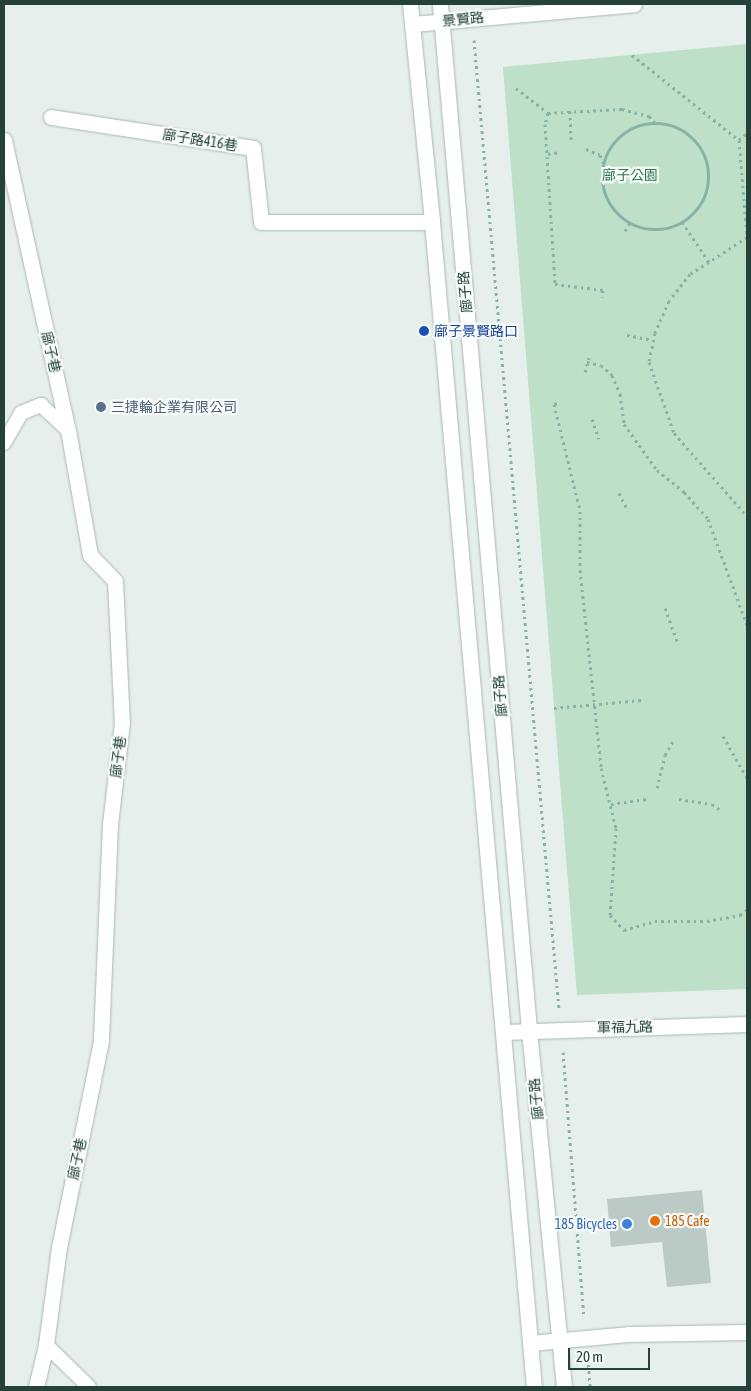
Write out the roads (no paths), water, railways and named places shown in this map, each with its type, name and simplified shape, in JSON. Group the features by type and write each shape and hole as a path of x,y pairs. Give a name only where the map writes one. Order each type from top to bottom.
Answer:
{"main road":[{"name":"廍子路","path":"410,4 432,222 534,1387"},
{"name":"廍子路","path":"440,4 529,1030 561,1340 564,1387"},
{"name":"景賢路","path":"412,24 634,4"},
{"name":"廍子路416巷","path":"51,117 253,148 261,222 432,222"},
{"name":"廍子巷","path":"4,140 68,430 90,555 116,581 122,722 110,824 101,1041 59,1247 46,1346 36,1387"},
{"name":"軍福九路","path":"504,1032 561,1028 747,1024"},
{"path":"530,1343 586,1337 747,1332"}],"lane":[{"path":"4,443 21,413 40,405 68,430"},
{"path":"46,1346 89,1387"}],"place":[{"name":"廍子景賢路口","path":"424,331"},
{"name":"三捷輪企業有限公司","path":"101,407"},
{"name":"185 Cafe","path":"655,1221"},
{"name":"185 Bicycles","path":"627,1224"}],"park label":[{"name":"廍子公園","path":"630,175"}]}
